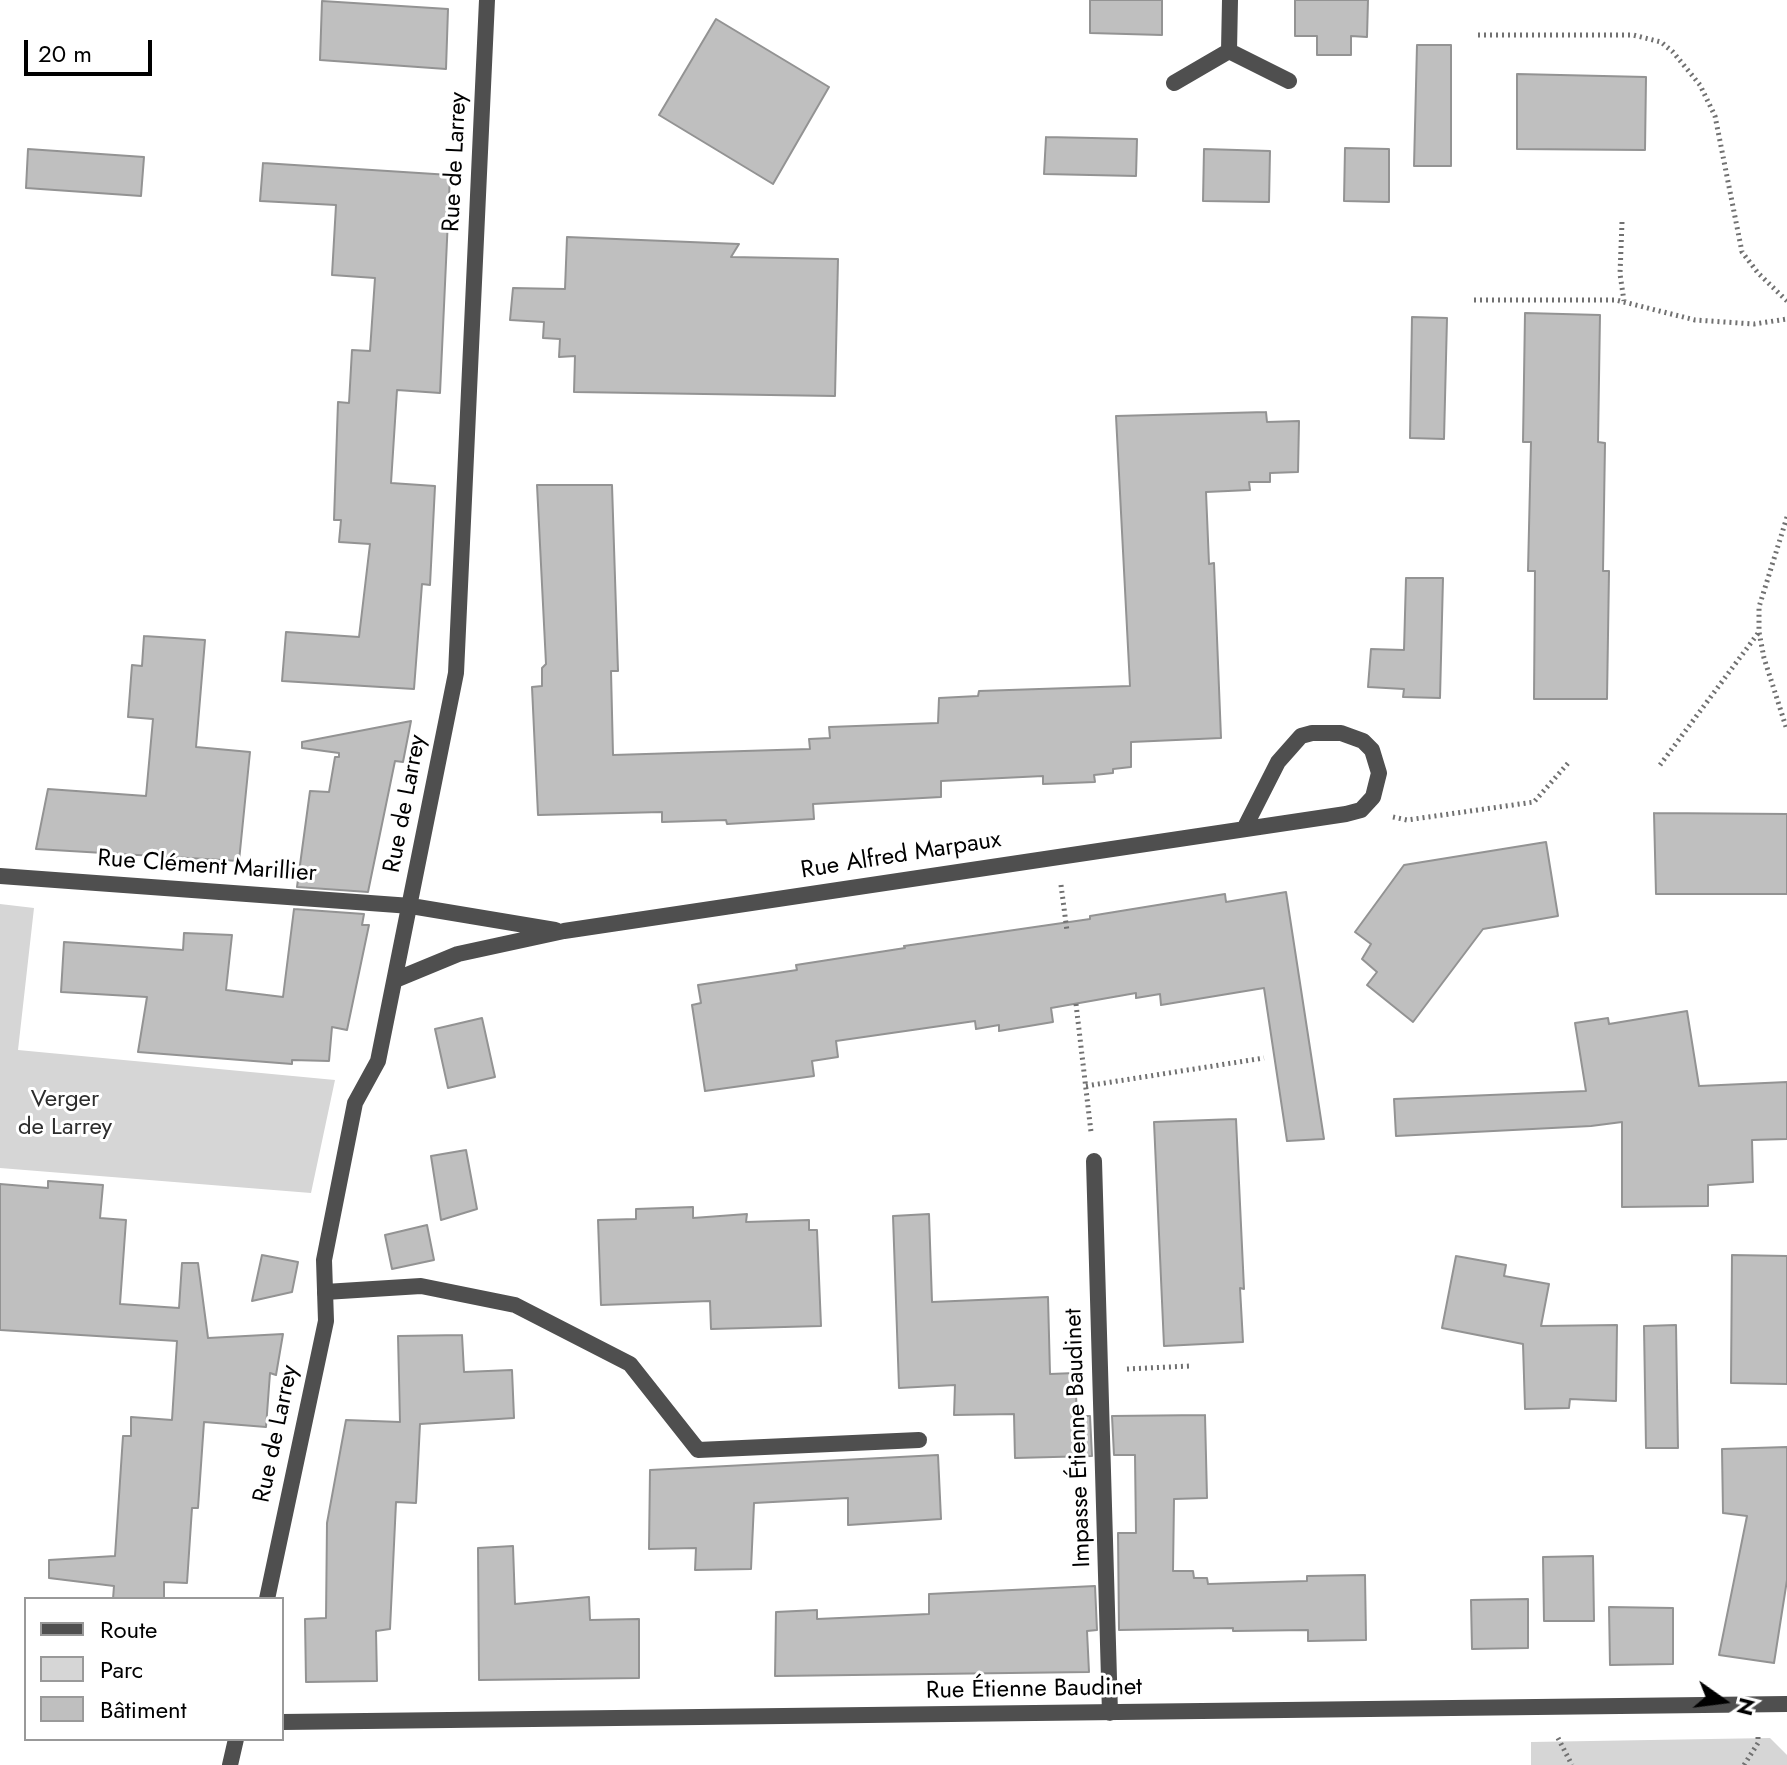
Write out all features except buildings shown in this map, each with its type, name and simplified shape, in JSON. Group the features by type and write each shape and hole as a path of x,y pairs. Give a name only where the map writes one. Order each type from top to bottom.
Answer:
{"street":[{"name":"Rue de Larrey","path":"267,1597 326,1321 324,1260 355,1103 378,1061 456,673 487,0"},
{"path":"1229,51 1230,0"},
{"path":"1229,51 1289,81"},
{"path":"1174,83 1229,51"},
{"path":"1245,827 1278,762 1301,736 1312,733 1353,736 1372,750 1379,773 1377,784 1369,805 1361,810"},
{"name":"Rue Alfred Marpaux","path":"395,980 458,954 564,931 1361,810"},
{"name":"Rue Clément Marillier","path":"0,876 411,906"},
{"name":"Rue Alfred Marpaux","path":"411,906 564,931"},
{"name":"Impasse Étienne Baudinet","path":"1094,1161 1110,1713"},
{"path":"325,1292 421,1286 515,1305 630,1364 698,1450 919,1440"},
{"name":"Rue Étienne Baudinet","path":"284,1722 1787,1704"},
{"path":"230,1765 236,1741"}],"path":[{"path":"1478,35 1647,36 1673,52 1700,85 1715,116 1742,252 1758,273 1787,301"},
{"path":"1622,222 1620,274 1624,301"},
{"path":"1474,300 1624,301 1695,320 1754,324 1787,319"},
{"path":"1787,517 1759,607 1759,632 1764,658 1787,730"},
{"path":"1660,765 1759,632"},
{"path":"1361,810 1407,820 1534,802 1569,762"},
{"path":"1058,856 1067,931"},
{"path":"1076,1004 1094,1161"},
{"path":"1086,1086 1264,1058"},
{"path":"1146,1368 1190,1366"}],"green space":[{"name":"Verger de Larrey","path":"0,904 34,908 18,1050 335,1080 311,1193 0,1168"},
{"path":"1770,1738 1787,1755 1787,1765 1531,1765 1531,1742"}]}
